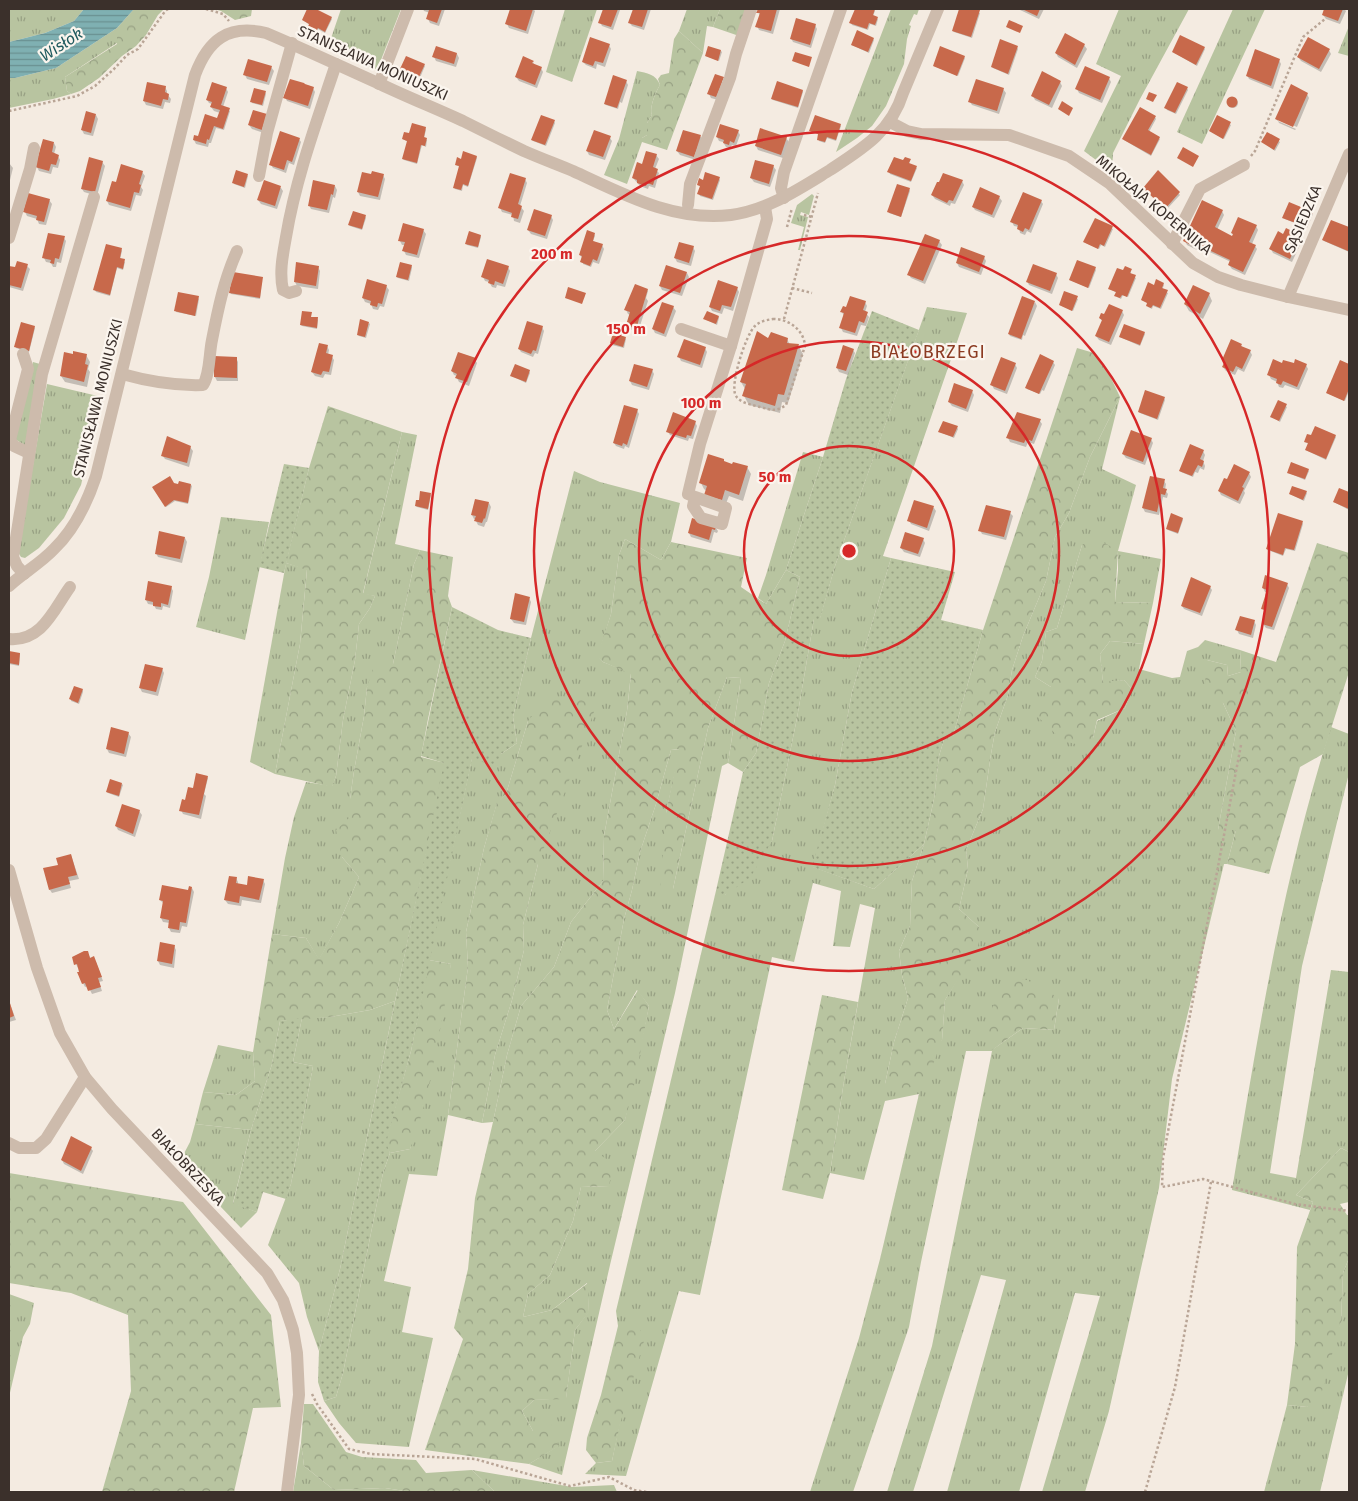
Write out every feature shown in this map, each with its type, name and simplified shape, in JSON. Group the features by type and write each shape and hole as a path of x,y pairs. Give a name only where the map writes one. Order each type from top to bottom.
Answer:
{"street":[{"path":"379,84 408,9"},
{"path":"688,205 690,184 730,78 751,9"},
{"path":"788,201 781,188 784,172 842,9"},
{"name":"STANISŁAWA MONIUSZKI","path":"15,579 55,549 80,516 96,476 195,75 200,60 210,47 221,38 235,31 259,31 292,43 622,195 681,213 712,216 731,215 788,201 872,140 890,122 899,107 903,92 938,9"},
{"path":"259,176 267,132 292,43"},
{"path":"296,291 289,293 282,290 283,252 301,168 336,64"},
{"name":"MIKOŁAJA KOPERNIKA","path":"890,122 907,131 921,134 1009,136 1069,156 1108,183 1193,263 1218,277 1288,297 1349,310"},
{"path":"9,238 30,169 34,148"},
{"name":"SĄSIEDZKA","path":"1288,297 1349,154"},
{"path":"1172,244 1200,189 1244,166"},
{"path":"15,579 17,566 13,557 42,374 94,197"},
{"path":"695,497 688,494 692,476 767,219 764,206"},
{"path":"122,374 146,380 193,386 203,385 207,378 219,303 228,271 237,251"},
{"path":"681,329 731,346"},
{"path":"22,354 28,369 10,440 14,446 29,453"},
{"path":"9,639 24,638 37,632 50,620 70,587"},
{"name":"BIAŁOBRZESKA","path":"9,870 37,968 60,1033 85,1077 112,1110 267,1273 283,1300 293,1330 297,1353 299,1395 287,1492"},
{"path":"9,1142 19,1148 36,1148 46,1140 85,1077"}],"path":[{"path":"9,111 77,96 95,86 127,55 138,49 166,10 169,9"},
{"path":"206,9 223,14 235,31"},
{"path":"1244,166 1255,151 1303,37 1325,19"},
{"path":"784,319 819,189"},
{"path":"787,227 788,201"},
{"path":"804,215 812,217"},
{"path":"792,288 812,293"},
{"path":"784,319 800,331 805,346 786,405 778,410 772,410 740,400 735,395 734,390 749,332 755,325 762,322 784,319"},
{"path":"1241,745 1163,1158 1162,1186 1202,1180 1295,1204 1349,1211"},
{"path":"1145,1492 1175,1387 1211,1182"},
{"path":"298,1374 307,1384 317,1404 349,1449 372,1454 475,1459 570,1486 609,1477 634,1490 647,1492"}],"green space":[{"path":"9,9 84,9 74,21 45,33 9,42"},
{"path":"134,9 164,9 136,46 122,56 99,78 80,91 71,94 67,91 65,77 117,44 117,28"},
{"path":"214,9 252,9 251,16 235,20"},
{"path":"341,9 401,9 377,70 328,47"},
{"path":"565,9 597,9 572,82 546,72"},
{"path":"687,9 720,9 713,27 707,26 703,53 679,31"},
{"path":"720,9 752,9 742,37 713,27"},
{"path":"891,9 919,9 917,15 914,14 909,25 911,26 907,39 904,64 886,106 872,126 836,152"},
{"path":"1119,9 1189,9 1113,153 1112,172 1084,151 1121,76 1096,64"},
{"path":"1233,9 1265,9 1202,144 1177,132"},
{"path":"1349,26 1349,56 1338,53"},
{"path":"117,28 117,43 65,77 67,91 71,94 9,108 9,78 56,68"},
{"path":"679,31 703,53 667,150 642,142 642,138 647,135 647,123 652,115 652,104 660,85 658,79 661,75 669,73 674,39"},
{"path":"637,71 654,76 660,85 652,104 652,115 647,123 647,135 642,138 627,184 604,175 619,139"},
{"path":"812,194 814,196 809,215 801,212 800,215 808,217 800,250 798,250 804,227 791,223 797,205"},
{"path":"927,307 967,313 883,556 891,558 852,692 835,785 813,867 874,889 924,844 912,881 910,926 899,951 902,975 908,998 894,1042 885,1084 942,1040 945,1000 957,980 979,927 959,909 968,869 966,850 983,809 995,732 1008,695 1012,670 1023,636 1046,581 1055,537 1069,513 1090,457 1120,397 1102,469 1136,485 1118,551 1082,545 1057,628 1046,632 1042,661 1035,677 1051,687 1093,738 1097,721 1125,708 1132,689 1124,680 1103,683 1100,654 1110,641 1144,644 1139,669 1172,678 1180,677 1187,651 1198,647 1205,640 1240,650 1241,672 1228,676 1227,665 1207,660 1236,731 1218,830 1236,830 1227,864 1224,864 1172,1079 1159,1188 1109,1411 1085,1492 1042,1492 1100,1296 1075,1293 1019,1492 947,1492 1006,1280 981,1275 913,1492 887,1492 932,1346 992,1051 966,1051 909,1327 853,1492 810,1492 859,1338 880,1259 919,1094 885,1101 864,1180 830,1173 844,1081 875,908 860,904 850,947 833,946 841,891 813,883 794,962 772,957 700,1295 679,1291 626,1476 585,1474 596,1463 612,1461 639,1326 618,1326 616,1311 715,895 725,895 772,841 797,718 814,619 820,618 835,566","holes":["1059,998 1054,1030 1023,1028 992,1050"]},
{"path":"872,311 919,330 835,566 820,619 814,619 797,718 772,841 750,878 725,895 715,895 743,772 756,753 769,683 785,641 800,577 786,570 846,379"},
{"path":"1077,348 1094,353 1111,378 1120,397 1090,457 1069,513 1055,537 1046,581 1023,636 1012,670 1008,695 995,732 983,809 966,850 968,869 959,909 979,927 978,949 945,1000 942,1040 927,1081 903,1090 885,1084 894,1042 908,998 902,975 899,951 910,926 912,881 924,844 934,799 939,756 945,736 953,736 983,630"},
{"path":"33,362 40,364 26,446 13,438"},
{"path":"47,384 102,397 81,485 64,518 39,548 25,558 21,557 18,552"},
{"path":"328,406 402,432 363,593 375,596 370,608 359,624 336,776 332,787 275,774 300,644 307,570 286,563 309,468"},
{"path":"402,432 417,435 395,544 420,550 414,564 393,664 367,687 350,799 350,817 342,857 359,877 339,923 319,960 306,938 272,934 294,817 306,782 332,786 336,776 359,624 370,608 375,596 363,594"},
{"path":"803,452 823,457 786,570 766,604 758,598"},
{"path":"284,464 309,468 284,573 259,567"},
{"path":"574,471 600,482 680,503 671,542 661,560 625,539 619,555 611,614 598,656 603,662 631,673 627,711 604,836 603,881 571,922 554,967 521,1006 507,1055 493,1122 482,1123 495,1055 512,1000 524,950 523,925 538,864 528,721 506,794 497,803 484,848 466,932 468,967 448,1115 437,1176 409,1174 384,1281 411,1287 402,1332 433,1338 409,1447 356,1443 324,1401 336,1397 343,1373 383,1173 390,1153 410,1149 451,964 429,960 472,758 501,754 517,743 513,717 531,638"},
{"path":"221,517 269,522 245,640 196,627 209,577"},
{"path":"1095,537 1118,551 1115,602 1153,603 1144,644 1110,641 1100,654 1103,682 1124,680 1132,689 1125,708 1097,720 1093,738 1080,745 1063,741 1038,717 1051,687 1035,677 1042,661 1046,632 1057,628 1082,545"},
{"path":"625,539 661,560 671,542 747,558 741,587 766,604 786,570 800,577 785,641 769,683 756,753 743,772 728,763 741,678 727,677 708,728 673,889 660,891 666,813 679,749 671,750 640,852 624,919 607,1010 614,1029 638,990 649,1006 633,1091 625,1120 595,1151 613,1164 609,1186 581,1187 573,1221 550,1275 528,1294 523,1317 552,1310 588,1283 589,1312 575,1330 566,1399 534,1400 522,1411 533,1431 551,1423 559,1446 529,1464 425,1450 463,1339 454,1328 468,1269 475,1198 507,1055 521,1006 554,967 571,922 603,881 604,836 627,711 631,674 603,662 597,656 611,614 619,555"},
{"path":"1317,543 1349,553 1349,672 1323,754 1300,767 1269,874 1227,864 1236,830 1218,830 1236,731 1223,703 1204,697 1207,660 1227,665 1228,676 1241,672 1240,650 1276,662"},
{"path":"420,550 453,557 448,596 452,607 421,757 445,763 395,1001 370,1010 330,1017 280,1021 272,1064 251,1130 195,1124 203,1092 236,1095 255,1081 253,1052 272,934 306,938 319,959 339,923 359,877 342,857 336,830 350,817 350,799 367,687 374,666 393,664 414,564"},
{"path":"1118,551 1161,559 1153,603 1115,602"},
{"path":"891,558 955,572 941,620 983,630 953,736 945,736 939,756 934,799 924,844 874,889 812,867 835,785 852,692"},
{"path":"286,563 307,569 300,644 275,774 250,762"},
{"path":"452,607 498,630 531,638 513,717 517,743 501,754 496,766 472,759 411,1051 386,1143 390,1153 383,1173 343,1373 336,1397 324,1401 318,1382 319,1351 340,1269 444,763 421,756"},
{"path":"727,677 741,678 728,763 722,766 675,993 562,1475 529,1464 558,1446 533,1431 522,1411 534,1400 566,1398 575,1330 589,1311 587,1283 552,1310 523,1317 528,1294 550,1275 573,1221 581,1187 609,1186 594,1152 625,1120 649,1006 637,990 614,1029 607,1010 624,919 640,852 671,750 680,749 666,813 673,889 708,728"},
{"path":"577,698 596,706 538,864 523,925 524,950 512,1000 495,1055 482,1123 448,1115 468,967 466,932 484,848 497,802 506,794 528,721 546,699"},
{"path":"1331,727 1349,734 1349,773 1302,966 1270,1173 1296,1178 1331,970 1349,972 1349,1152 1341,1148 1296,1195 1313,1202 1310,1210 1232,1190 1262,1014 1285,898 1314,784"},
{"path":"429,960 451,964 433,1068 423,1109 410,1149 390,1153 385,1144 411,1051"},
{"path":"1002,980 1027,980 1059,998 1054,1030 1023,1028 992,1050 984,1033"},
{"path":"822,995 858,1002 830,1173 823,1199 782,1190"},
{"path":"395,1001 340,1269 319,1351 307,1317 299,1283 268,1245 291,1184 313,1066 293,1062 302,1018 330,1017 370,1010"},
{"path":"302,1018 293,1062 313,1066 291,1184 286,1199 263,1192 257,1212 233,1204 251,1130 272,1064 280,1021"},
{"path":"218,1045 253,1052 255,1081 236,1095 203,1092"},
{"path":"195,1124 251,1130 233,1203 257,1212 241,1228 179,1163 190,1142"},
{"path":"1341,1148 1349,1152 1349,1202 1340,1204 1347,1215 1349,1215 1349,1258 1343,1273 1341,1322 1322,1391 1307,1407 1287,1405 1295,1344 1297,1247 1313,1202 1296,1195"},
{"path":"9,1173 183,1202 271,1315 281,1407 253,1408 234,1492 102,1492 131,1391 128,1315 71,1293 9,1283"},
{"path":"1349,1258 1349,1370 1320,1492 1264,1492 1287,1405 1307,1407 1341,1322 1343,1273"},
{"path":"9,1294 34,1303 30,1324 23,1337 9,1397"},
{"path":"618,1326 639,1326 644,1341 620,1424 612,1461 596,1463 586,1450 587,1438 601,1395"},
{"path":"304,1404 313,1404 346,1452 362,1457 416,1460 426,1473 472,1470 495,1492 411,1492 385,1488 334,1490 304,1466 301,1443"},
{"path":"301,1443 304,1466 334,1490 385,1488 411,1492 293,1492"},
{"path":"472,1470 572,1487 614,1485 617,1492 495,1492"}],"water":[{"name":"Wisłok","path":"84,9 134,9 117,28 56,68 9,78 9,42 45,33 74,21"}],"building":[{"path":"307,9 316,9 332,17 325,32 318,28 315,33 307,29 309,24 302,20"},
{"path":"426,9 442,9 437,23 426,19 429,10"},
{"path":"510,9 533,9 526,31 505,24"},
{"path":"603,9 618,9 611,27 598,23"},
{"path":"633,9 648,9 642,27 628,23"},
{"path":"758,9 777,9 771,31 755,27 760,13 756,13"},
{"path":"855,9 875,9 873,15 878,17 875,25 869,23 867,29 849,23"},
{"path":"959,9 980,10 971,37 952,31"},
{"path":"1022,9 1040,9 1037,16"},
{"path":"1324,9 1343,9 1338,21 1322,15"},
{"path":"796,18 816,24 810,45 790,39"},
{"path":"1009,20 1023,26 1020,33 1006,27"},
{"path":"857,30 874,38 868,52 851,45"},
{"path":"1065,33 1085,44 1075,65 1055,53"},
{"path":"1180,35 1205,47 1196,65 1172,52"},
{"path":"590,37 610,44 603,63 595,61 593,66 582,62"},
{"path":"1308,37 1330,49 1319,69 1297,57"},
{"path":"1000,39 1018,46 1008,74 991,67"},
{"path":"436,46 457,53 454,64 432,57"},
{"path":"708,46 721,50 718,61 705,56"},
{"path":"940,46 965,56 957,76 933,66"},
{"path":"1255,49 1280,59 1271,86 1246,76"},
{"path":"795,52 812,57 809,67 792,61"},
{"path":"406,56 425,64 418,79 412,76 410,80 404,78 406,74 399,71"},
{"path":"523,56 534,61 532,63 542,67 535,85 515,77"},
{"path":"248,59 272,66 267,82 243,75"},
{"path":"1085,66 1110,77 1100,100 1075,89"},
{"path":"1042,71 1061,81 1049,105 1031,96"},
{"path":"715,74 724,77 716,97 707,94"},
{"path":"613,75 627,80 617,108 604,104"},
{"path":"290,79 314,87 308,106 283,98"},
{"path":"976,79 1004,88 997,111 968,102"},
{"path":"777,81 803,90 798,107 771,99"},
{"path":"147,82 166,86 165,92 169,94 168,100 163,99 161,106 143,101"},
{"path":"212,82 227,87 221,105 230,108 223,129 214,126 206,144 193,140 194,135 198,136 205,114 217,118 220,110 210,107 212,102 206,100"},
{"path":"1177,82 1188,87 1175,113 1164,108"},
{"path":"1291,84 1308,93 1293,127 1275,119"},
{"path":"254,88 266,91 262,105 250,102"},
{"path":"1149,92 1157,95 1153,102 1146,99"},
{"path":"1230,97 1234,97 1237,102 1236,106 1230,107 1227,104 1227,100"},
{"path":"1062,101 1073,108 1069,116 1058,109"},
{"path":"1140,107 1156,116 1148,130 1160,137 1151,155 1122,139"},
{"path":"253,110 267,114 262,130 248,125"},
{"path":"86,111 96,114 91,133 81,130"},
{"path":"541,115 555,120 545,145 531,140"},
{"path":"815,115 841,124 836,140 827,137 825,142 817,140 818,134 809,131"},
{"path":"1217,115 1231,122 1223,139 1209,131"},
{"path":"412,123 426,127 424,137 427,138 425,146 421,145 417,163 402,159 407,141 402,139 404,132 409,133"},
{"path":"720,124 739,130 734,143 730,141 729,145 723,143 724,140 716,137"},
{"path":"760,128 787,137 781,155 755,146"},
{"path":"594,130 611,136 603,157 586,151"},
{"path":"683,130 701,135 694,157 676,151"},
{"path":"280,131 300,138 292,162 287,160 284,170 269,165"},
{"path":"1267,132 1280,139 1274,150 1261,142"},
{"path":"43,139 54,142 52,152 59,155 56,165 51,164 49,171 35,167"},
{"path":"1183,147 1199,156 1193,167 1177,158"},
{"path":"463,151 477,156 468,186 463,184 461,190 453,188 459,166 455,165 457,157 461,159"},
{"path":"646,151 657,154 653,167 658,169 653,185 647,183 646,186 637,183 637,180 632,178 637,162 642,164"},
{"path":"89,157 103,161 95,192 81,189"},
{"path":"894,157 903,160 905,157 911,159 909,163 917,166 911,181 887,172"},
{"path":"755,160 774,165 769,184 750,178"},
{"path":"121,164 143,171 139,184 141,185 139,193 134,192 130,208 106,201 112,181 116,182"},
{"path":"236,170 248,174 244,187 232,183"},
{"path":"1158,170 1180,192 1165,209 1143,188"},
{"path":"372,171 384,174 378,197 357,192 362,172 371,174"},
{"path":"705,172 720,177 712,199 697,194 700,186 697,185 699,178 703,180"},
{"path":"510,173 526,178 518,204 522,206 518,219 511,217 512,213 498,208"},
{"path":"943,173 963,180 953,201 949,200 947,203 931,195"},
{"path":"264,180 281,186 275,206 257,200"},
{"path":"313,180 335,185 327,210 308,206"},
{"path":"897,184 910,188 901,217 887,212"},
{"path":"980,187 1000,196 992,215 972,207"},
{"path":"1023,192 1042,200 1029,230 1025,228 1023,232 1017,229 1018,225 1010,222"},
{"path":"28,193 50,199 44,222 36,220 37,216 23,212"},
{"path":"1202,200 1223,210 1215,227 1232,236 1233,234 1231,233 1238,217 1257,225 1249,242 1256,245 1243,272 1228,265 1230,260 1196,244 1195,247 1183,241"},
{"path":"1289,202 1313,212 1307,227 1282,218"},
{"path":"534,209 552,215 545,236 527,230"},
{"path":"353,211 366,215 362,229 348,225"},
{"path":"1095,218 1113,226 1104,246 1100,244 1098,249 1083,242"},
{"path":"1331,220 1349,227 1348,251 1322,240"},
{"path":"403,223 424,229 417,255 402,251 405,242 398,241"},
{"path":"1286,228 1294,232 1292,237 1298,240 1290,259 1269,249 1278,231 1283,234"},
{"path":"587,230 595,233 593,241 603,244 597,261 593,259 590,266 580,262 582,256 579,255"},
{"path":"469,231 481,235 478,247 465,244"},
{"path":"48,233 65,236 59,259 55,258 54,264 50,263 51,260 42,258"},
{"path":"925,234 940,240 923,281 907,275"},
{"path":"679,242 694,246 689,263 674,258"},
{"path":"106,244 122,248 120,258 125,259 123,269 117,267 110,295 93,290"},
{"path":"961,247 985,256 979,272 956,263"},
{"path":"487,259 509,266 503,284 495,281 494,285 488,283 489,280 481,277"},
{"path":"1077,260 1096,267 1088,288 1069,280"},
{"path":"17,261 28,264 21,288 9,285 9,266 15,267"},
{"path":"296,262 319,266 316,286 294,282"},
{"path":"400,262 412,265 408,280 396,277"},
{"path":"1033,264 1057,273 1050,291 1026,282"},
{"path":"666,265 687,272 680,293 659,286"},
{"path":"1125,266 1132,269 1130,273 1136,275 1127,297 1122,295 1120,298 1114,296 1116,292 1108,289 1117,268 1123,270"},
{"path":"233,272 263,277 260,298 229,293"},
{"path":"367,279 387,285 382,304 378,303 377,307 370,305 371,301 362,298"},
{"path":"1156,279 1164,283 1162,288 1168,290 1160,308 1153,305 1151,308 1146,306 1147,303 1141,300 1148,282 1154,285"},
{"path":"718,280 738,287 731,307 722,305 720,311 709,307"},
{"path":"635,284 648,289 636,329 626,325 630,312 624,310"},
{"path":"1193,285 1210,293 1200,314 1184,304"},
{"path":"568,287 586,293 582,304 565,298"},
{"path":"1064,291 1078,296 1072,311 1059,305"},
{"path":"178,292 199,296 195,316 174,311"},
{"path":"850,296 866,301 863,310 868,312 864,323 859,321 855,333 839,328 844,313 840,312 843,306 846,307"},
{"path":"1022,296 1035,301 1021,339 1008,334"},
{"path":"662,302 674,306 664,334 652,329"},
{"path":"1109,304 1123,310 1109,342 1095,336 1102,320 1099,318 1101,313 1104,314"},
{"path":"302,311 312,312 311,317 318,317 317,328 300,325"},
{"path":"707,311 719,316 716,324 703,319"},
{"path":"360,319 369,322 365,337 357,335"},
{"path":"527,321 543,326 536,351 533,350 531,354 518,349"},
{"path":"21,322 35,326 29,351 14,347"},
{"path":"1124,324 1145,332 1140,345 1119,337"},
{"path":"757,331 768,338 771,332 788,338 787,343 799,344 784,395 778,394 775,406 742,396 746,384 740,382"},
{"path":"613,333 626,337 623,347 610,343"},
{"path":"684,339 706,347 700,365 677,357"},
{"path":"1231,339 1251,350 1242,369 1236,366 1233,372 1222,367 1225,361 1222,360"},
{"path":"319,343 328,345 326,353 333,355 329,372 323,371 321,375 311,372"},
{"path":"843,345 854,349 846,371 836,368"},
{"path":"73,351 87,354 85,364 88,365 84,382 60,376 64,352 73,354"},
{"path":"458,352 476,358 467,382 455,378 457,374 451,371"},
{"path":"1040,354 1054,361 1039,394 1025,388"},
{"path":"214,356 237,357 237,378 214,377"},
{"path":"1001,357 1016,363 1005,391 990,385"},
{"path":"1273,359 1282,363 1283,360 1294,363 1295,359 1307,364 1297,387 1283,381 1281,385 1276,383 1277,379 1267,375"},
{"path":"1340,360 1349,364 1349,389 1344,401 1326,393"},
{"path":"515,364 530,370 526,382 510,376"},
{"path":"634,364 653,369 647,387 629,381"},
{"path":"954,383 973,390 966,409 948,402"},
{"path":"1145,390 1165,397 1157,419 1138,412"},
{"path":"1278,400 1287,404 1279,421 1270,417"},
{"path":"624,405 638,409 627,445 623,443 622,446 613,443"},
{"path":"673,412 696,421 691,436 687,435 686,438 666,432"},
{"path":"1017,412 1041,419 1032,441 1026,439 1024,443 1006,438"},
{"path":"943,421 958,426 953,437 938,432"},
{"path":"1315,426 1336,435 1326,459 1305,450 1308,443 1304,442 1307,434 1311,435"},
{"path":"1131,430 1152,438 1143,462 1122,454"},
{"path":"167,436 191,446 187,463 161,456"},
{"path":"1190,444 1204,450 1200,459 1204,461 1202,467 1198,465 1192,476 1179,471"},
{"path":"708,454 724,459 724,461 732,464 733,462 748,466 739,495 725,490 722,500 704,495 707,486 699,483"},
{"path":"1291,462 1309,469 1305,479 1287,473"},
{"path":"1234,464 1250,472 1242,487 1244,488 1238,501 1218,491 1224,478 1227,479"},
{"path":"170,476 174,483 178,484 179,481 191,484 188,503 174,500 165,507 152,487"},
{"path":"1150,476 1165,479 1163,488 1167,489 1165,495 1161,494 1157,512 1142,508"},
{"path":"1292,486 1307,491 1303,500 1289,494"},
{"path":"1339,488 1349,492 1349,509 1333,502"},
{"path":"420,491 431,493 428,509 415,506 416,500 419,500"},
{"path":"475,499 489,502 485,519 482,523 474,521 476,516 471,515"},
{"path":"914,500 934,506 927,528 907,521"},
{"path":"986,505 1011,511 1004,537 978,531"},
{"path":"1171,513 1183,518 1178,533 1166,529"},
{"path":"1278,513 1303,521 1294,550 1285,548 1283,555 1266,549"},
{"path":"692,518 716,526 715,530 712,529 709,540 688,533"},
{"path":"159,531 185,537 180,559 155,554"},
{"path":"905,532 924,538 918,554 900,548"},
{"path":"1265,575 1288,583 1272,627 1262,624 1265,610 1261,609 1267,590 1262,588"},
{"path":"1191,577 1211,586 1200,613 1181,606"},
{"path":"148,581 172,586 168,605 161,603 161,607 153,606 153,602 145,600"},
{"path":"515,593 530,597 524,622 510,619"},
{"path":"1240,616 1255,620 1251,635 1235,630"},
{"path":"9,651 20,653 19,665 9,663"},
{"path":"145,664 163,668 156,692 139,688"},
{"path":"74,686 83,689 78,703 69,699"},
{"path":"111,727 129,732 124,754 106,749"},
{"path":"196,773 208,776 199,815 179,811 182,799 185,800 188,787 193,788"},
{"path":"110,779 122,783 119,796 106,792"},
{"path":"122,804 140,810 133,834 115,826"},
{"path":"71,854 77,875 68,877 70,884 49,890 43,868 58,865 56,858"},
{"path":"229,876 237,877 236,883 247,885 248,876 264,879 259,900 240,896 239,903 224,900"},
{"path":"162,885 188,890 189,886 192,887 186,923 180,922 179,930 168,928 169,920 160,918 163,901 159,900"},
{"path":"160,942 175,945 172,964 157,961"},
{"path":"88,951 90,958 94,956 102,977 98,978 101,987 88,991 85,983 82,984 77,972 79,972 77,964 74,965 72,957"},
{"path":"9,1000 14,1016 9,1018"},
{"path":"71,1136 92,1147 81,1171 61,1160"}],"district":[{"name":"BIAŁOBRZEGI","path":"928,352"}]}
